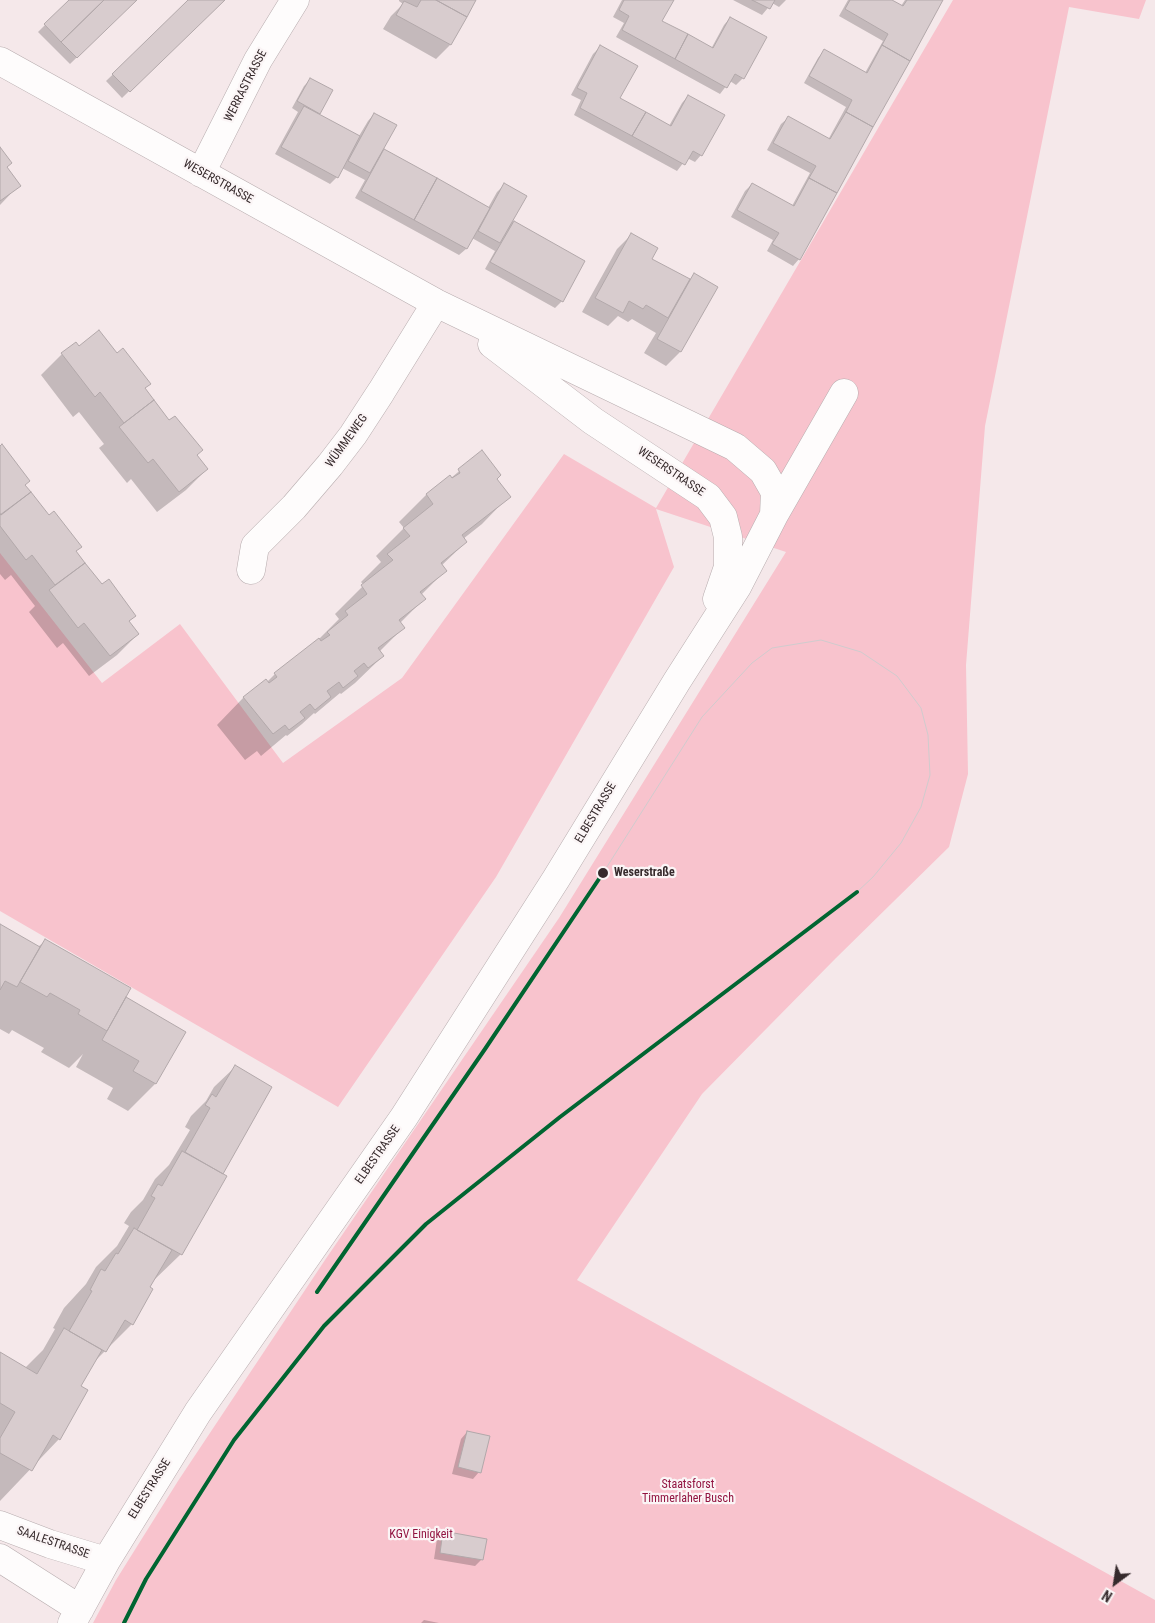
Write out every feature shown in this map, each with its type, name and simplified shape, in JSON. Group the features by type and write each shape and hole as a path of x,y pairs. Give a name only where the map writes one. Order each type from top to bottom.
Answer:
{"street":[{"name":"WERRASTRASSE","path":"201,173 258,60 294,0"},
{"name":"WESERSTRASSE","path":"0,61 436,303 735,447 763,471 775,492 774,515"},
{"name":"WESERSTRASSE","path":"436,303 538,377 593,421 708,497 723,517 728,537 728,567 718,598 677,681"},
{"name":"WÜMMEWEG","path":"251,570 255,546 294,507 330,466 353,435 436,303"},
{"name":"WESERSTRASSE","path":"677,681 737,587 774,515 844,393"},
{"name":"ELBESTRASSE","path":"76,1616 106,1561 198,1412 404,1117 556,879 677,681"},
{"name":"SAALESTRASSE","path":"0,1525 50,1544 106,1561"},
{"path":"0,1558 76,1616"}],"green space":[{"path":"953,0 1146,0 1139,19 1069,7 985,426 966,665 968,774 949,847 702,1094 577,1280 1155,1600 1155,1623 93,1623 116,1580 178,1481 325,1260 559,918 786,552 656,509 674,567 496,877 338,1107 0,911 0,553 102,683 180,624 283,763 402,678 564,454 656,508"}],"building":[{"path":"69,0 104,0 61,42 44,24"},
{"path":"104,0 137,0 77,58 61,42"},
{"path":"188,0 225,0 130,92 112,74"},
{"path":"421,0 436,0 467,17 451,45 396,15 404,1 417,7"},
{"path":"436,0 476,0 467,17"},
{"path":"624,0 674,0 662,21 688,34 675,59 622,30 629,16 619,10"},
{"path":"752,0 775,0 770,9"},
{"path":"850,0 892,0 903,6 907,0 943,0 910,61 882,45 888,34 845,9"},
{"path":"730,17 767,37 744,79 735,74 727,88 675,59 688,34 713,48"},
{"path":"600,45 638,66 620,98 646,112 632,136 580,108 587,93 577,88"},
{"path":"882,45 910,61 873,127 846,112 852,100 809,76 824,49 867,73"},
{"path":"310,78 333,90 320,114 297,101"},
{"path":"688,95 725,115 702,156 693,151 685,165 632,136 646,112 671,126"},
{"path":"304,106 360,136 338,178 281,147"},
{"path":"846,112 873,127 837,193 809,178 816,166 773,143 788,116 830,139"},
{"path":"374,113 397,125 370,173 348,161"},
{"path":"0,147 12,163 7,167 21,186 0,201"},
{"path":"384,149 437,178 414,220 361,191"},
{"path":"437,178 490,208 467,249 414,220"},
{"path":"809,178 837,193 800,260 772,244 779,233 737,210 752,183 794,206"},
{"path":"504,183 527,196 500,243 478,231"},
{"path":"514,221 585,261 563,302 490,262"},
{"path":"631,233 658,248 652,259 690,279 668,318 646,305 643,309 629,301 623,313 595,298"},
{"path":"694,273 718,287 681,352 657,339"},
{"path":"99,330 117,353 123,348 151,384 145,388 154,400 124,423 100,392 95,397 61,353 76,342 79,346"},
{"path":"154,400 169,420 175,416 203,450 197,455 208,469 179,492 153,459 148,463 119,427"},
{"path":"2,444 30,481 25,485 31,492 1,515 0,446"},
{"path":"482,450 501,475 497,479 511,497 462,535 467,542 441,563 447,571 420,592 426,599 399,620 405,628 378,648 384,656 368,668 364,663 354,671 358,676 343,688 339,682 327,691 331,697 315,710 310,704 300,712 305,718 289,730 285,725 273,734 243,697 266,679 269,683 277,677 274,673 319,638 321,641 330,635 327,632 348,615 345,611 367,594 361,585 393,560 387,554 410,536 403,528 433,504 426,494 450,475 452,478 460,473 458,469"},
{"path":"31,492 49,515 54,511 82,547 76,551 85,563 55,585 32,555 26,560 0,526 0,515"},
{"path":"85,563 102,584 109,579 136,616 129,621 139,634 110,656 84,623 78,628 49,590"},
{"path":"0,924 40,947 17,987 5,981 0,990"},
{"path":"45,939 131,988 107,1031 78,1014 80,1010 50,993 47,997 20,982"},
{"path":"126,997 186,1032 156,1084 133,1071 139,1061 102,1040"},
{"path":"235,1065 272,1087 223,1174 185,1152 210,1108 205,1105 212,1094 216,1097"},
{"path":"182,1151 227,1176 182,1255 137,1230 155,1198 151,1196 158,1184 162,1186"},
{"path":"134,1228 172,1250 150,1287 153,1289 133,1325 125,1320 106,1352 69,1331 92,1291 90,1290 101,1269 105,1271"},
{"path":"64,1328 102,1350 81,1386 88,1390 60,1440 53,1435 32,1471 0,1453 0,1438 15,1412 0,1403 0,1352 37,1374"},
{"path":"467,1431 490,1436 481,1473 458,1467"},
{"path":"443,1531 487,1539 483,1560 440,1553"}],"tram line":[{"path":"603,873 702,717 752,663 772,648 821,640 861,652 897,676 921,708 928,735 930,775 921,807 901,843 873,877 857,892"}],"transit line":[{"path":"317,1292 485,1049 603,873"},
{"path":"124,1623 146,1579 234,1440 324,1326 426,1224 560,1117 857,892"}],"place":[{"name":"Weserstraße","path":"603,873"}],"park label":[{"name":"Staatsforst Timmerlaher Busch","path":"688,1492"},
{"name":"KGV Einigkeit","path":"421,1535"}]}
